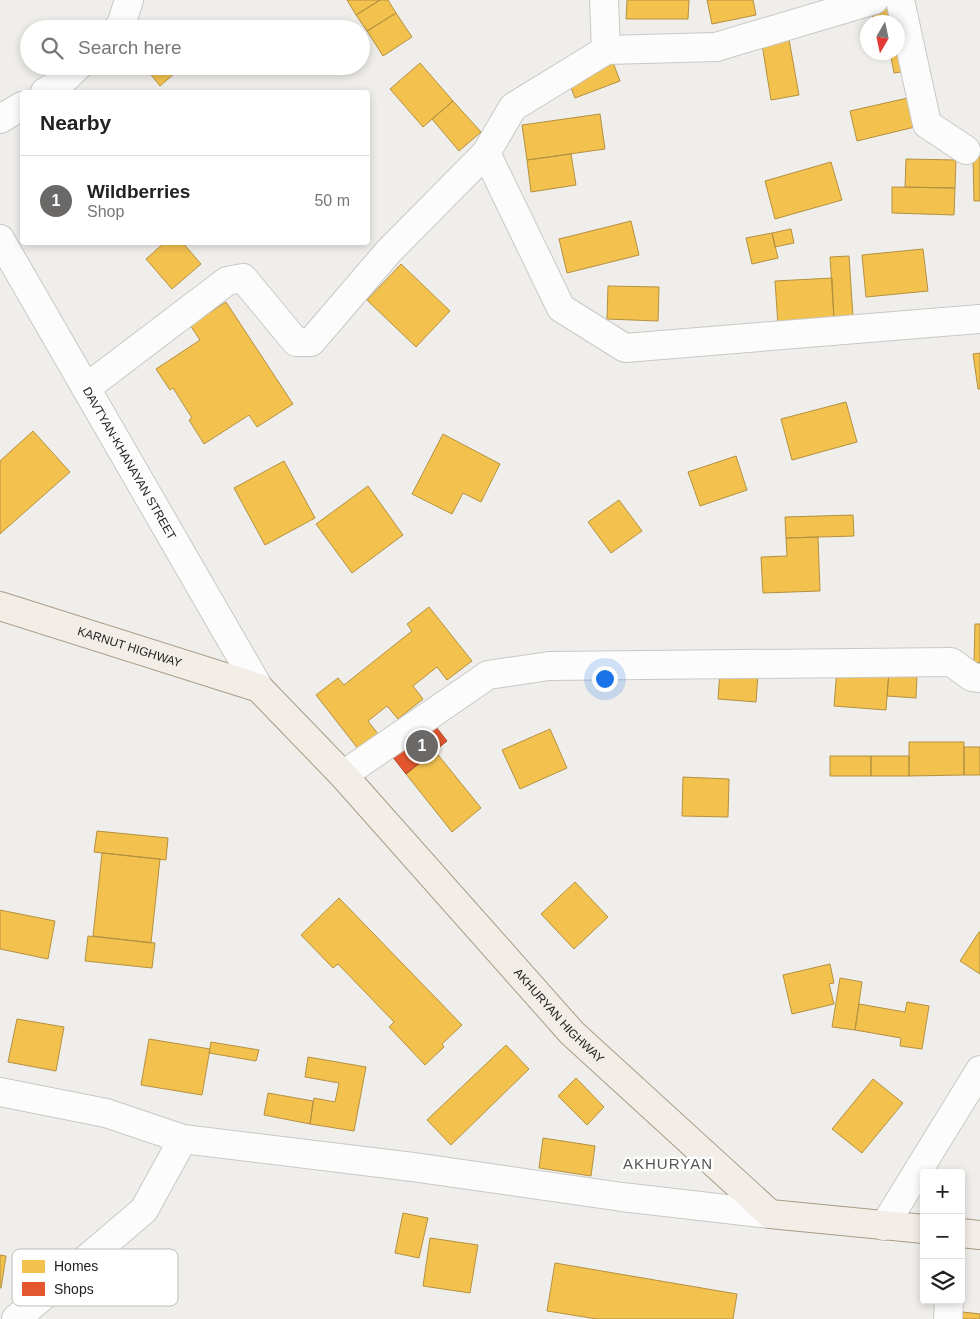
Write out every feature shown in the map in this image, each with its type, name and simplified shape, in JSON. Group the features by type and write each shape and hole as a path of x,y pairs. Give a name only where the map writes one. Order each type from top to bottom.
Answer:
{"main road":[{"name":"KARNUT HIGHWAY","path":"0,606 259,688"},
{"name":"AKHURYAN HIGHWAY","path":"259,688 343,774 572,1034 770,1214"},
{"path":"770,1214 920,1229"},
{"path":"965,1233 980,1235"}],"street":[{"path":"123,20 129,0"},
{"path":"604,0 606,50"},
{"path":"86,388 227,282 242,278 296,342 311,342 388,251 486,153 513,107 606,50 716,47 874,0"},
{"path":"900,0 927,124 966,150"},
{"path":"48,90 68,75"},
{"path":"0,119 20,107"},
{"path":"486,153 561,308 625,348 980,319"},
{"name":"DAVTYAN-KHANAYAN STREET","path":"0,239 259,688"},
{"path":"343,774 488,674 549,666 951,662 972,677 980,678"},
{"path":"884,1226 980,1070"},
{"path":"0,1092 106,1113 183,1139 413,1167 622,1197 770,1214"},
{"path":"98,1249 144,1210 183,1139"},
{"path":"948,1319 949,1304"},
{"path":"16,1319 31,1306"}],"building: Homes":[{"path":"347,0 380,0 356,15"},
{"path":"380,0 388,0 396,13 370,29 370,20 359,20 356,15"},
{"path":"627,0 689,0 688,19 626,19"},
{"path":"707,0 753,0 756,15 712,24"},
{"path":"890,0 895,15 872,15 870,4"},
{"path":"396,13 412,37 383,56 370,36 370,29"},
{"path":"788,34 799,95 771,100 761,38"},
{"path":"612,60 620,81 575,98 567,77"},
{"path":"892,60 902,60 908,71 894,73"},
{"path":"420,63 453,101 423,127 390,89"},
{"path":"151,75 173,75 160,86"},
{"path":"912,97 919,126 857,141 850,111"},
{"path":"453,101 481,132 459,151 432,119"},
{"path":"600,114 605,149 527,160 522,125"},
{"path":"571,154 576,185 531,192 527,160"},
{"path":"973,157 980,157 980,201 974,201"},
{"path":"906,159 956,160 955,188 905,187"},
{"path":"831,162 842,200 775,219 765,181"},
{"path":"892,187 955,188 954,215 892,213"},
{"path":"631,221 639,255 567,273 559,239"},
{"path":"791,229 794,243 775,247 772,233"},
{"path":"772,233 778,258 752,264 746,238"},
{"path":"162,245 185,245 201,264 172,289 146,259"},
{"path":"923,249 928,291 866,297 862,255"},
{"path":"849,256 853,317 834,318 830,257"},
{"path":"401,264 450,311 416,347 367,300"},
{"path":"832,278 834,322 778,325 775,281"},
{"path":"608,286 659,287 658,321 607,319"},
{"path":"226,302 293,404 257,427 249,415 204,444 189,420 192,418 173,388 170,390 156,369 200,340 190,325"},
{"path":"980,353 980,389 978,389 973,354"},
{"path":"846,402 857,442 792,460 781,419"},
{"path":"33,431 70,472 0,534 0,461"},
{"path":"443,434 500,464 481,502 463,493 452,514 412,494"},
{"path":"736,456 747,490 700,506 688,472"},
{"path":"284,461 315,518 265,545 234,488"},
{"path":"368,486 403,535 352,573 316,524"},
{"path":"619,500 642,531 611,553 588,522"},
{"path":"853,515 854,536 786,538 785,517"},
{"path":"818,537 820,591 763,593 761,557 787,556 786,538"},
{"path":"429,607 472,661 447,680 437,667 413,686 423,699 398,719 387,706 368,721 378,734 359,750 316,695 338,678 344,685 412,631 407,624"},
{"path":"975,624 980,624 980,663 974,662"},
{"path":"837,668 889,672 886,710 834,706"},
{"path":"720,671 758,674 756,702 718,699"},
{"path":"889,672 917,675 916,698 887,696"},
{"path":"550,729 567,768 520,789 502,750"},
{"path":"909,742 964,742 964,775 909,776"},
{"path":"964,747 980,747 980,775 964,775"},
{"path":"435,751 481,808 452,832 406,774"},
{"path":"830,756 871,756 871,776 830,776"},
{"path":"871,756 909,756 909,776 871,776"},
{"path":"683,777 729,779 728,817 682,816"},
{"path":"97,831 168,838 166,860 94,852"},
{"path":"102,853 160,859 151,943 93,936"},
{"path":"575,882 608,917 574,949 541,914"},
{"path":"339,898 462,1025 442,1044 444,1047 425,1065 389,1027 394,1022 338,964 333,968 301,935"},
{"path":"0,910 55,921 48,959 0,949"},
{"path":"980,932 980,974 960,961"},
{"path":"88,936 155,943 152,968 85,961"},
{"path":"830,964 834,983 829,984 834,1004 792,1014 783,975"},
{"path":"840,978 862,982 855,1030 832,1027"},
{"path":"907,1002 929,1006 922,1049 900,1046 901,1038 855,1030 859,1004 905,1012"},
{"path":"17,1019 64,1027 56,1071 8,1062"},
{"path":"149,1039 210,1049 202,1095 141,1085"},
{"path":"211,1042 259,1050 256,1061 209,1053"},
{"path":"506,1045 529,1069 451,1145 427,1120"},
{"path":"308,1057 366,1067 354,1131 310,1124 314,1098 335,1102 339,1083 305,1077"},
{"path":"576,1078 604,1107 587,1125 558,1096"},
{"path":"873,1079 903,1103 862,1153 832,1129"},
{"path":"268,1093 313,1101 310,1124 264,1115"},
{"path":"543,1138 595,1146 591,1176 539,1168"},
{"path":"403,1213 428,1218 419,1258 395,1253"},
{"path":"430,1238 478,1245 470,1293 423,1286"},
{"path":"0,1255 6,1256 1,1288 0,1288"},
{"path":"555,1263 737,1294 733,1319 597,1319 547,1311"},
{"path":"963,1312 980,1314 980,1319 962,1319"}],"building: Shops":[{"path":"433,723 447,741 406,774 392,756"}],"place":[{"name":"Wildberries","path":"422,746"}],"district":[{"name":"AKHURYAN","path":"668,1164"}]}
